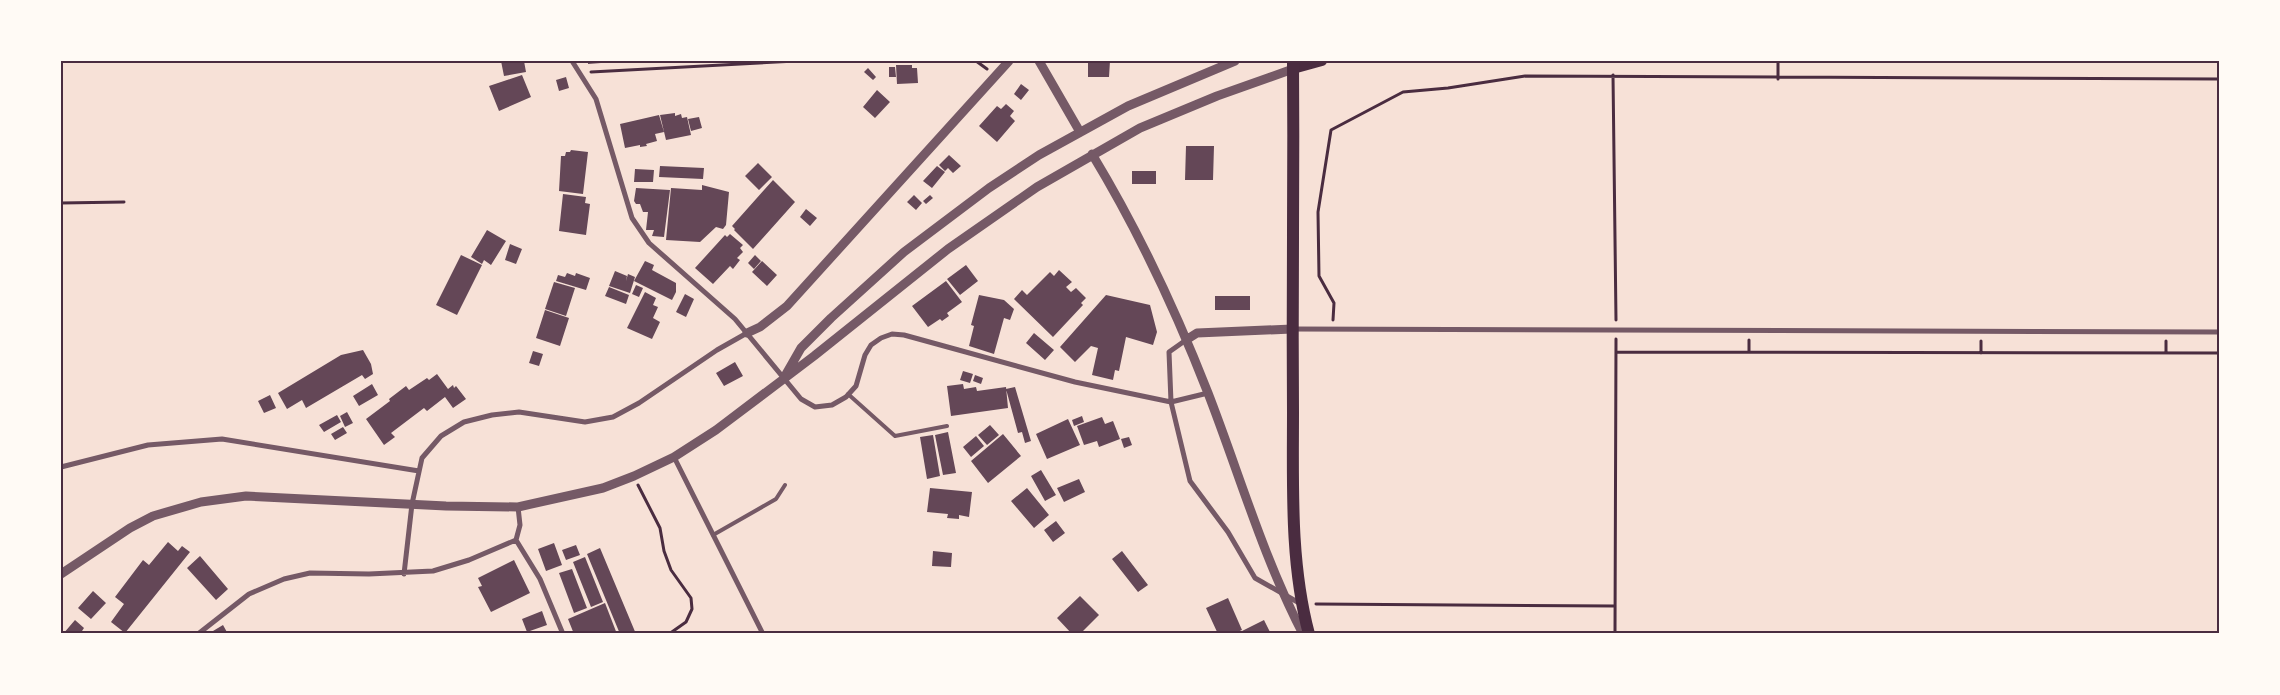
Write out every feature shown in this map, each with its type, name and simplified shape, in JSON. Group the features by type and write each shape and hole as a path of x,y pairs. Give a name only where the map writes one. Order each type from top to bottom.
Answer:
{"main road":[{"path":"1309,634 1301,604 1296,560 1292,328 1294,65 1322,61"}],"street":[{"path":"572,61 596,99 632,218 649,243 700,286 747,333 801,399 815,407 832,405 848,394 856,386 865,355 871,345 881,338 892,334 904,335 1075,382 1171,402 1208,393"},
{"path":"404,574 412,504 422,458 441,436 464,422 492,415 519,412 585,422 613,417 639,403 717,350 760,327 787,306 1008,61"},
{"path":"1040,61 1080,132"},
{"path":"783,379 801,348 904,252 989,188 1080,132 1128,106 1235,61"},
{"path":"61,574 130,528 153,516 201,502 246,496 518,507 603,488 634,476 674,457 716,430 948,249 1034,188 1140,128 1294,65"},
{"path":"1092,154 1138,237 1186,340 1208,393 1282,595 1302,634"},
{"path":"1301,604 1282,595 1255,578 1228,532 1190,481 1171,402 1169,352 1197,333 1292,328 2219,332"},
{"path":"61,467 148,445 222,439 419,471"},
{"path":"674,457 763,634"},
{"path":"518,507 520,525 516,540 540,579 563,634"},
{"path":"198,634 249,594 284,579 310,573 404,574 433,571 469,560 516,540"}],"lane":[{"path":"848,394 895,436 947,426"},
{"path":"713,535 776,499 785,485"}],"path":[{"path":"592,72 796,61"},
{"path":"1778,61 1778,79"},
{"path":"1613,75 1616,330 1615,634"},
{"path":"1332,328 1334,303 1319,276 1318,212 1331,130 1403,92 1448,88 1525,76 1613,75 1778,79 2219,79"},
{"path":"61,203 124,202"},
{"path":"1616,352 2219,353"},
{"path":"634,476 660,528 664,551 671,570 691,598 692,609 686,622 669,634"},
{"path":"1301,604 1615,606"}],"building":[{"path":"501,61 524,61 526,72 504,76"},
{"path":"588,61 601,61 601,63 588,64"},
{"path":"1088,61 1110,61 1109,77 1088,77"},
{"path":"896,65 912,65 912,68 917,68 918,83 897,84"},
{"path":"889,67 895,67 896,77 889,77"},
{"path":"868,68 876,77 873,80 864,72"},
{"path":"522,75 531,97 499,111 489,86"},
{"path":"566,77 569,88 559,91 556,80"},
{"path":"1021,84 1029,90 1021,100 1014,94"},
{"path":"877,90 890,102 875,118 863,107"},
{"path":"1006,104 1014,111 1010,116 1015,121 997,142 979,126 997,106 1001,109"},
{"path":"675,113 675,116 681,114 682,118 687,117 691,135 666,140 660,115"},
{"path":"659,115 664,132 655,134 657,141 646,144 647,146 640,147 640,145 625,148 620,124"},
{"path":"699,117 702,128 691,131 688,119"},
{"path":"1186,146 1214,146 1213,180 1185,180"},
{"path":"571,150 588,152 583,194 559,191 561,156 565,156 566,152"},
{"path":"949,155 961,166 953,173 948,168 945,171 939,165"},
{"path":"758,163 772,177 759,190 745,176"},
{"path":"660,166 704,168 703,179 659,177"},
{"path":"937,166 945,172 932,188 923,181"},
{"path":"635,169 654,170 653,182 634,182"},
{"path":"1132,171 1156,171 1156,184 1132,184"},
{"path":"773,180 795,202 753,249 732,226"},
{"path":"702,185 729,192 726,225 723,229 716,227 700,242 666,240 671,188 702,190"},
{"path":"636,188 670,190 664,237 652,236 654,230 646,230 648,212 643,212 640,204 636,204 634,201"},
{"path":"563,194 586,197 585,203 590,204 586,235 559,231"},
{"path":"914,195 922,203 916,210 907,202"},
{"path":"930,195 933,198 926,204 923,201"},
{"path":"806,209 817,218 810,226 800,217"},
{"path":"487,230 506,241 491,265 484,260 482,264 471,257"},
{"path":"730,234 743,245 740,248 743,252 737,258 740,260 733,269 730,266 713,284 695,268 725,235 727,237"},
{"path":"510,244 522,249 516,264 505,260"},
{"path":"461,255 482,265 457,315 436,305"},
{"path":"755,255 761,261 754,269 748,263"},
{"path":"645,261 654,265 652,270 676,283 676,292 672,300 634,281"},
{"path":"762,261 777,275 767,286 752,272"},
{"path":"966,265 978,281 960,295 947,279"},
{"path":"1059,270 1072,282 1066,287 1071,292 1076,288 1086,298 1081,303 1083,305 1053,337 1014,299 1022,290 1027,295 1050,272 1054,276"},
{"path":"615,271 627,276 626,281 628,274 635,277 630,293 609,286"},
{"path":"567,273 575,276 576,273 590,278 586,290 556,281 558,275 565,277"},
{"path":"946,281 962,302 947,313 949,316 942,321 940,319 928,327 912,306"},
{"path":"554,282 575,288 566,316 545,309"},
{"path":"636,285 643,288 639,297 632,294"},
{"path":"609,287 629,295 626,304 605,296"},
{"path":"645,292 656,298 653,305 658,307 653,318 660,322 652,339 627,328"},
{"path":"685,294 694,299 686,317 676,312"},
{"path":"979,295 1004,300 1014,309 1010,320 1004,318 994,354 969,346 974,326 971,325"},
{"path":"1106,295 1150,305 1157,332 1153,345 1126,337 1119,371 1115,370 1113,380 1092,375 1098,348 1091,346 1075,362 1060,347"},
{"path":"1215,296 1250,296 1250,310 1215,310"},
{"path":"545,310 569,318 560,346 536,338"},
{"path":"1034,333 1054,350 1045,360 1026,343"},
{"path":"363,350 371,364 373,374 365,379 362,375 306,408 302,400 287,409 278,393 341,355"},
{"path":"533,351 543,354 539,366 529,363"},
{"path":"735,362 743,376 724,386 716,373"},
{"path":"963,371 973,374 970,383 960,380"},
{"path":"437,374 448,389 453,385 454,388 456,386 466,399 453,408 445,397 427,411 424,408 391,433 395,437 384,445 366,419 406,386 409,390"},
{"path":"975,375 983,378 981,384 973,381"},
{"path":"372,384 378,395 359,406 353,396"},
{"path":"963,384 964,389 976,387 977,391 1006,387 1008,408 951,416 947,386"},
{"path":"1015,387 1031,441 1025,443 1022,432 1018,433 1006,389"},
{"path":"270,395 276,408 264,413 258,401"},
{"path":"347,412 353,423 345,427 340,416"},
{"path":"337,415 341,422 324,432 319,425"},
{"path":"1082,416 1084,422 1074,426 1072,420"},
{"path":"1102,417 1105,424 1113,421 1120,439 1099,447 1097,441 1084,445 1077,426"},
{"path":"1068,419 1080,445 1047,459 1036,434"},
{"path":"990,425 999,435 987,445 978,435"},
{"path":"343,427 347,433 335,440 331,434"},
{"path":"948,432 956,473 943,475 935,435"},
{"path":"1003,434 1021,456 988,483 971,461"},
{"path":"933,435 940,476 927,479 920,437"},
{"path":"976,436 984,446 971,457 963,447"},
{"path":"1129,437 1132,445 1124,448 1121,439"},
{"path":"1041,470 1056,495 1045,501 1031,476"},
{"path":"1079,479 1085,492 1064,502 1057,488"},
{"path":"930,488 972,492 969,517 959,515 959,519 947,518 948,514 927,512"},
{"path":"1027,488 1049,515 1034,528 1011,501"},
{"path":"1056,521 1065,533 1053,542 1044,530"},
{"path":"168,542 178,551 182,546 190,552 125,633 111,622 124,604 115,597 143,560 149,565"},
{"path":"554,543 562,565 546,571 538,549"},
{"path":"576,545 580,555 566,560 562,550"},
{"path":"600,548 636,634 620,634 587,554"},
{"path":"933,551 952,553 951,567 932,566"},
{"path":"1122,551 1148,585 1138,592 1112,559"},
{"path":"200,556 228,589 216,600 187,568"},
{"path":"585,557 603,602 591,607 573,562"},
{"path":"514,560 530,593 491,612 478,587 482,586 478,578"},
{"path":"572,569 587,608 574,613 559,573"},
{"path":"93,591 106,603 91,619 78,608"},
{"path":"1080,596 1099,615 1080,634 1072,634 1057,618"},
{"path":"1228,598 1242,630 1233,634 1218,634 1206,608"},
{"path":"605,603 617,634 574,634 568,619"},
{"path":"542,611 547,625 527,632 522,619"},
{"path":"75,620 84,628 80,634 63,634"},
{"path":"1264,620 1271,634 1236,634"},
{"path":"223,625 228,634 208,634"}]}
